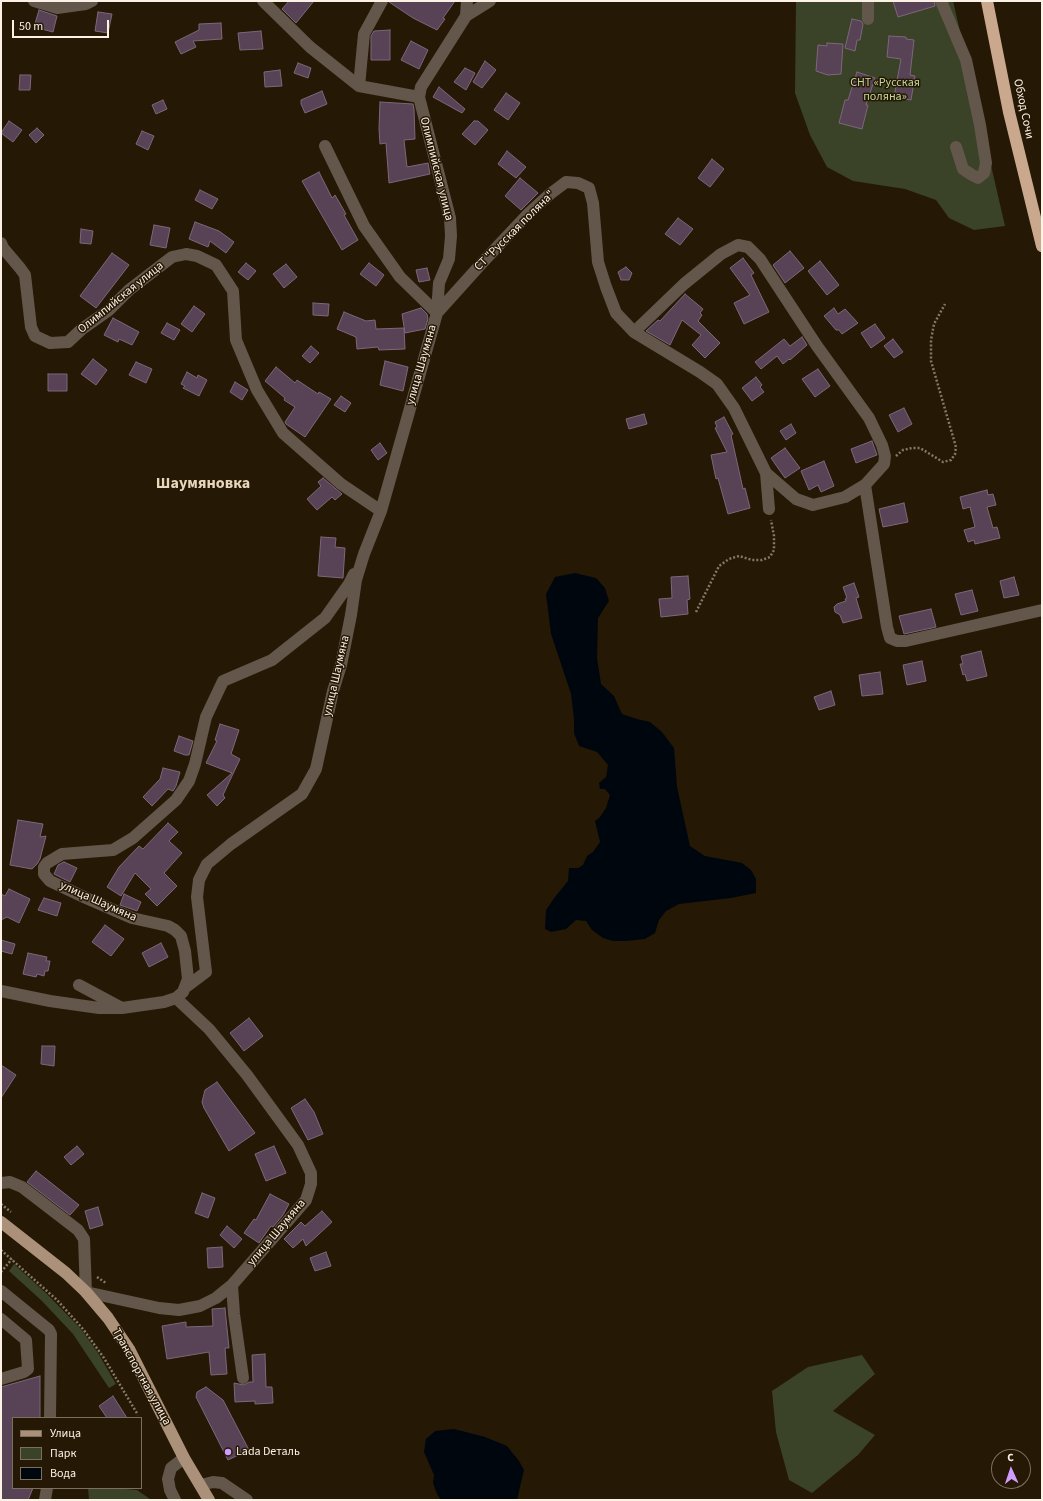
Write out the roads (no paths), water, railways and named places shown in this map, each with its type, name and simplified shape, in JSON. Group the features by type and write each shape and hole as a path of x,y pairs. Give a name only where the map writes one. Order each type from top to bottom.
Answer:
{"highway":[{"name":"Обход Сочи","path":"987,1 1009,112 1042,246"}],"main road":[{"name":"Транспортная улица","path":"1,1222 66,1273 86,1292 108,1318 129,1350 184,1458 209,1500"}],"street":[{"path":"34,1 57,8 86,4 92,1"},
{"path":"263,1 310,47 360,86 419,97 421,87 466,16 490,1"},
{"path":"360,86 364,34 382,1"},
{"path":"466,16 467,1"},
{"path":"868,1 868,19"},
{"path":"941,1 966,60 980,125 986,163 984,173 978,178 963,169 956,147"},
{"name":"Олимпийская улица","path":"419,97 450,218 451,236 449,259 439,283 437,313"},
{"path":"325,146 364,226 400,277 437,313"},
{"name":"СТ \"Русская поляна\"","path":"437,313 527,216 566,182 578,183 589,188 593,203 598,262 616,313 634,332 717,384 734,408 766,473"},
{"name":"Олимпийская улица","path":"1,243 3,248 25,276 31,327 35,336 50,343 68,342 82,329 109,310 129,290 172,257 186,254 197,256 216,265 234,291 236,340 257,390 283,433 341,484 381,511"},
{"path":"634,332 684,284 721,254 738,245 748,248 760,259 817,346 869,418 882,445 885,456 884,464 866,485 845,497 813,505 796,499 766,473"},
{"name":"улица Шаумяна","path":"186,987 206,972 197,897 199,880 207,864 237,840 302,794 316,769 333,690 341,665 356,580 364,554 381,511 437,313"},
{"path":"766,473 769,509"},
{"path":"866,485 890,638 897,641 906,641 1042,610"},
{"name":"улица Шаумяна","path":"86,1292 159,1308 179,1310 200,1306 216,1298 232,1285 306,1200 311,1184 311,1173 298,1145 247,1074 209,1029 176,998 183,992 188,979 185,951 181,936 168,926 132,918 50,880 44,874 44,867 47,863 62,854 113,850 133,838 176,800 189,781 195,764 206,717 223,681 272,660 325,618 349,584 364,554"},
{"path":"79,985 122,1008"},
{"path":"1,990 50,1001 99,1008 144,1006 176,998"},
{"path":"1,1183 10,1182 22,1187 78,1230 84,1239 86,1292"},
{"path":"232,1285 234,1314 243,1378"},
{"path":"1,1291 52,1334 50,1417"},
{"path":"1,1319 26,1340 28,1369 24,1372 1,1379"},
{"path":"175,1500 170,1490 168,1479 170,1468 184,1458"},
{"path":"201,1486 213,1482 222,1483 247,1500"},
{"path":"45,1500 47,1489"}],"water":[{"path":"575,573 596,578 605,588 609,601 598,618 597,658 601,684 614,696 622,714 650,722 662,732 674,748 677,787 690,846 705,856 742,863 751,870 756,879 756,893 731,898 679,904 666,911 659,920 655,933 645,939 613,941 603,938 592,930 586,921 576,920 566,929 551,932 545,929 546,910 568,881 569,868 578,868 583,865 587,856 593,852 600,842 595,821 600,817 606,808 610,795 605,789 600,789 599,783 606,777 608,765 597,752 579,746 574,733 571,694 551,634 546,594 555,577"},
{"path":"454,1429 485,1437 507,1446 524,1470 517,1500 441,1500 433,1483 434,1475 424,1452 426,1439 435,1431"}],"place":[{"name":"Lada Dеталь","path":"228,1452"}],"district":[{"name":"Шаумяновка","path":"203,484"}],"park label":[{"name":"СНТ «Русская поляна»","path":"885,90"}]}
